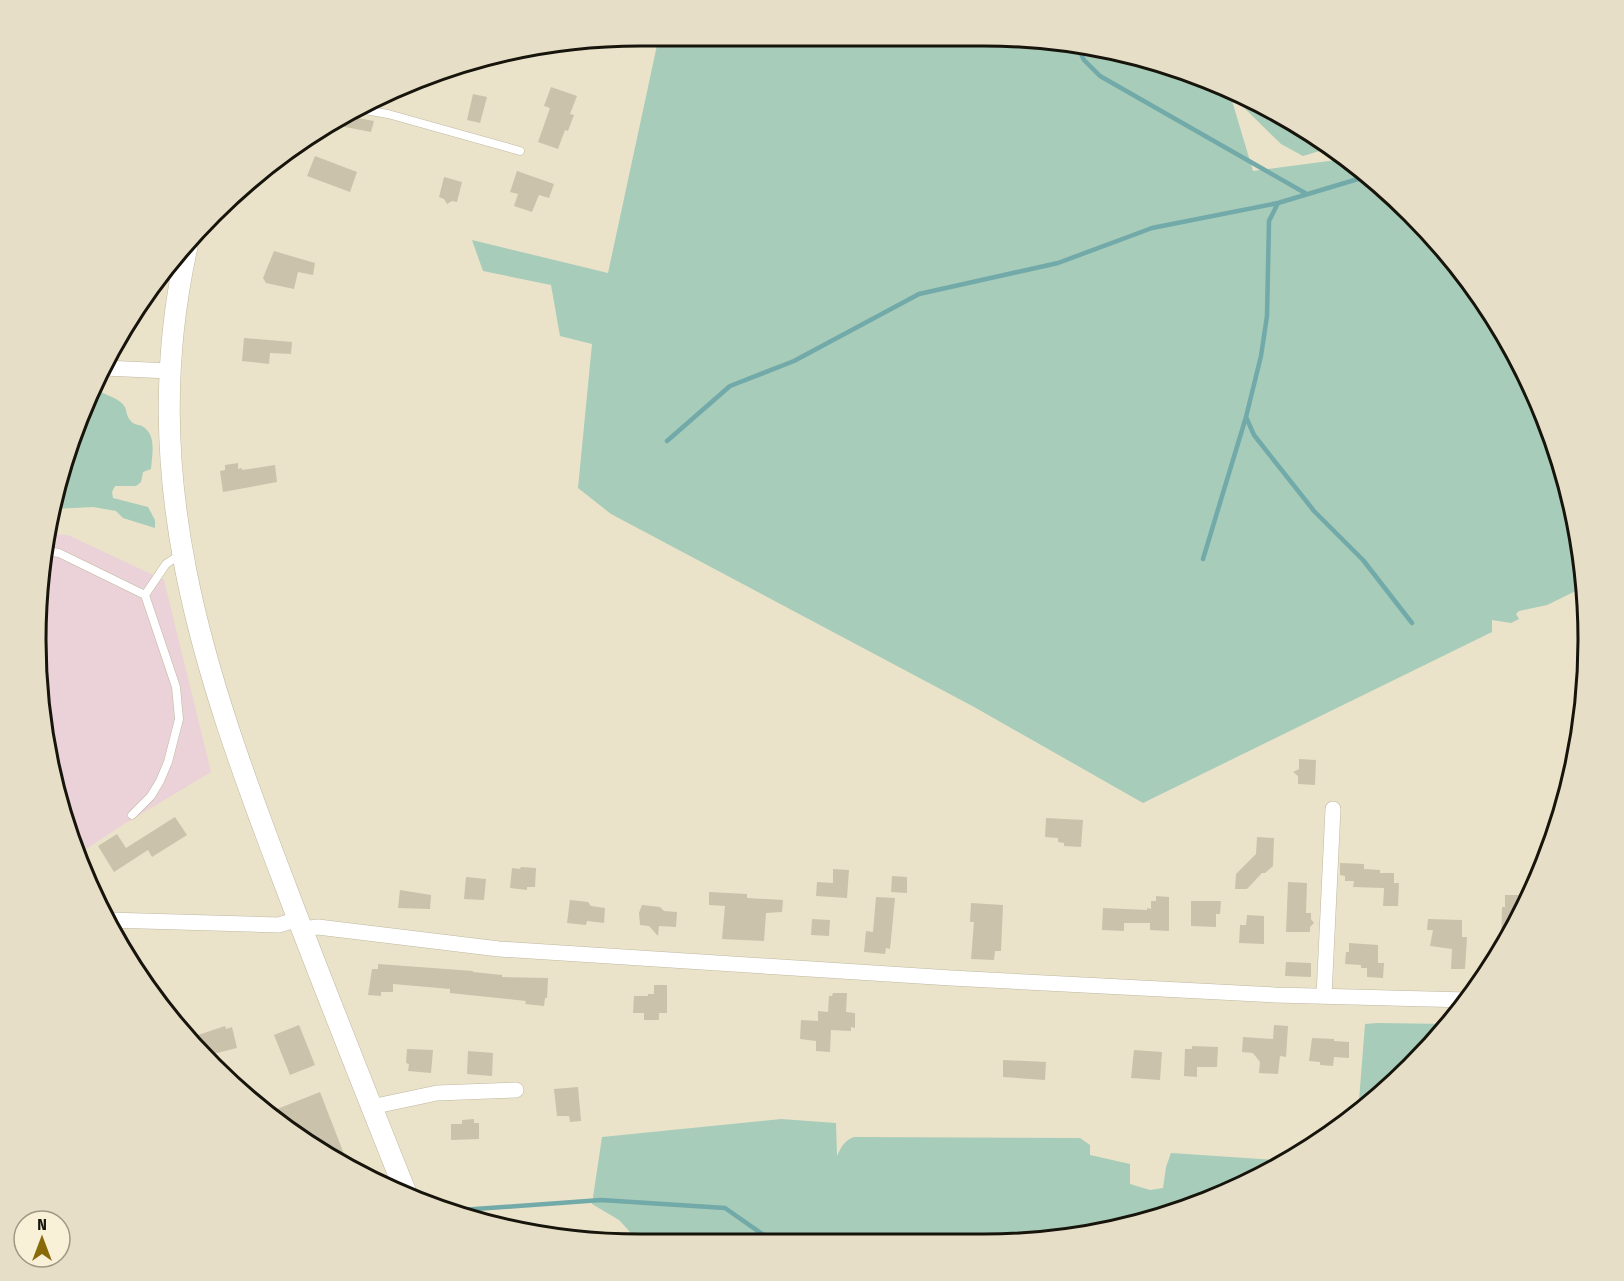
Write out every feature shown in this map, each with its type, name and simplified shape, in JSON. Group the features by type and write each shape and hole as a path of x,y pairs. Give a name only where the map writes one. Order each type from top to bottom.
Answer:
{"street":[{"path":"185,260 174,318 169,424 171,473 182,554 193,610 218,699 248,788 402,1184"},
{"path":"113,368 170,371"},
{"path":"1324,996 1333,809"},
{"path":"117,920 300,924 499,949 994,981 1457,1000"},
{"path":"371,1107 437,1094 516,1090"}],"lane":[{"path":"372,111 520,151"},
{"path":"54,552 146,595 176,687 179,719 168,762 151,796 132,815"},
{"path":"146,595 166,564 182,554"}],"shaded area":[{"path":"57,534 68,535 164,580 211,772 85,850 67,794 58,756 52,718 46,640"}],"green space":[{"path":"657,46 1022,48 1099,58 1174,78 1232,102 1253,171 1333,160 1404,220 1455,279 1498,344 1532,413 1557,487 1566,525 1575,591 1547,605 1519,611 1516,614 1519,619 1511,623 1492,620 1492,632 1143,803 976,708 611,514 578,488 592,344 560,336 551,285 483,271 472,240 608,273"},
{"path":"1243,107 1281,126 1320,151 1303,156 1281,144"},
{"path":"101,392 120,402 125,407 131,422 147,430 152,439 151,469 143,472 141,482 136,486 115,486 112,492 113,498 148,507 155,520 155,528 123,518 116,511 93,507 62,509 78,450"},
{"path":"1365,1024 1437,1024 1404,1061 1359,1100"},
{"path":"781,1119 836,1123 837,1156 844,1144 854,1137 1080,1138 1090,1145 1090,1155 1130,1164 1130,1184 1150,1190 1163,1188 1171,1153 1271,1160 1211,1189 1174,1203 1099,1223 1061,1229 984,1234 632,1234 619,1220 592,1204 602,1137"}],"building":[{"path":"551,87 577,96 570,114 574,115 558,149 538,142 550,108 544,106"},
{"path":"473,94 487,97 480,123 467,120"},
{"path":"359,118 374,121 371,132 342,126"},
{"path":"315,156 357,172 350,192 307,176"},
{"path":"517,171 554,184 549,198 539,195 532,212 514,206 518,194 510,192"},
{"path":"444,177 462,182 457,202 452,201 447,204 439,197"},
{"path":"274,251 315,263 313,275 298,272 294,289 266,283 263,278"},
{"path":"244,338 292,342 291,354 270,353 269,364 242,361"},
{"path":"238,463 238,469 242,468 242,470 275,465 277,482 223,492 220,471 225,470 225,465"},
{"path":"1299,759 1316,760 1315,785 1298,784 1298,776 1293,772 1299,769"},
{"path":"175,817 187,835 152,857 148,850 114,872 98,846 117,834 126,848"},
{"path":"1046,818 1083,820 1081,847 1064,846 1064,843 1058,842 1058,838 1045,837"},
{"path":"1257,837 1274,838 1273,866 1262,873 1247,889 1235,889 1236,874 1256,854"},
{"path":"1340,863 1364,864 1364,869 1380,870 1380,873 1394,873 1394,883 1399,883 1398,906 1383,906 1384,888 1353,887 1354,881 1345,881 1345,876 1340,875"},
{"path":"521,867 536,868 535,887 527,887 527,890 510,888 512,868 520,869"},
{"path":"833,869 849,870 847,898 816,896 817,882 833,883"},
{"path":"892,876 907,877 907,893 891,892"},
{"path":"466,877 486,879 484,900 464,899"},
{"path":"1288,882 1307,883 1306,913 1311,913 1314,923 1310,927 1310,932 1286,932"},
{"path":"400,890 431,895 430,909 398,908"},
{"path":"709,892 747,894 747,898 783,900 782,912 766,913 764,941 722,939 725,906 709,905"},
{"path":"1505,895 1520,895 1501,931 1502,907 1505,907"},
{"path":"1156,896 1169,897 1169,931 1150,930 1150,923 1124,923 1124,931 1102,930 1103,908 1147,910 1147,908 1151,909 1151,901 1156,901"},
{"path":"876,897 895,898 890,949 886,948 885,954 864,952 866,931 873,932"},
{"path":"570,900 588,902 591,906 605,908 604,923 587,921 586,925 567,923"},
{"path":"1191,901 1221,901 1220,914 1216,914 1216,927 1191,926"},
{"path":"971,903 1003,905 1001,951 995,951 994,960 971,959 974,922 970,922"},
{"path":"642,905 677,912 676,927 659,926 658,936 649,926 640,925 639,913"},
{"path":"1247,915 1264,916 1264,944 1239,943 1240,925 1246,925"},
{"path":"812,919 830,920 829,936 811,935"},
{"path":"1428,919 1462,920 1462,937 1467,937 1465,969 1451,969 1452,949 1430,946 1433,930 1427,930"},
{"path":"1349,943 1378,945 1378,963 1384,963 1383,978 1367,977 1367,968 1361,968 1361,965 1345,964"},
{"path":"1286,962 1311,963 1311,977 1285,976"},
{"path":"378,964 473,971 502,975 502,977 548,978 547,998 545,998 544,1006 525,1004 526,1001 450,993 450,989 393,984 393,992 381,992 381,996 368,995 372,969 378,969"},
{"path":"654,985 667,985 667,1013 659,1013 659,1020 644,1020 644,1013 633,1013 634,996 654,994"},
{"path":"833,993 847,993 846,1012 855,1013 855,1028 851,1027 851,1031 831,1030 830,1052 816,1051 816,1041 800,1039 801,1020 818,1021 818,1011 828,1012 829,996"},
{"path":"299,1025 315,1065 290,1075 274,1035"},
{"path":"1274,1025 1288,1026 1286,1057 1280,1056 1278,1074 1259,1073 1260,1062 1253,1053 1242,1052 1243,1037 1273,1039"},
{"path":"225,1026 226,1029 232,1027 237,1048 214,1054 197,1035"},
{"path":"1312,1038 1349,1042 1349,1058 1334,1057 1333,1066 1309,1061"},
{"path":"1192,1046 1218,1047 1217,1067 1197,1067 1197,1077 1184,1076 1185,1049 1192,1049"},
{"path":"407,1049 433,1050 431,1073 408,1071"},
{"path":"1134,1050 1162,1052 1160,1080 1131,1078"},
{"path":"468,1051 493,1053 492,1076 467,1074"},
{"path":"1003,1060 1046,1062 1045,1080 1003,1077"},
{"path":"578,1087 581,1121 570,1122 569,1116 557,1116 554,1089"},
{"path":"320,1092 345,1156 310,1134 277,1109"},
{"path":"474,1119 474,1123 479,1123 479,1139 451,1140 451,1124 462,1124 462,1120"}],"waterway":[{"path":"1082,55 1100,76 1305,193"},
{"path":"667,441 730,386 794,361 919,294 1058,263 1152,228 1278,203 1357,179"},
{"path":"1203,559 1246,417 1261,356 1267,316 1269,221 1278,203"},
{"path":"1246,417 1254,435 1314,511 1363,560 1412,623"},
{"path":"471,1209 601,1200 725,1208 762,1234"}]}
